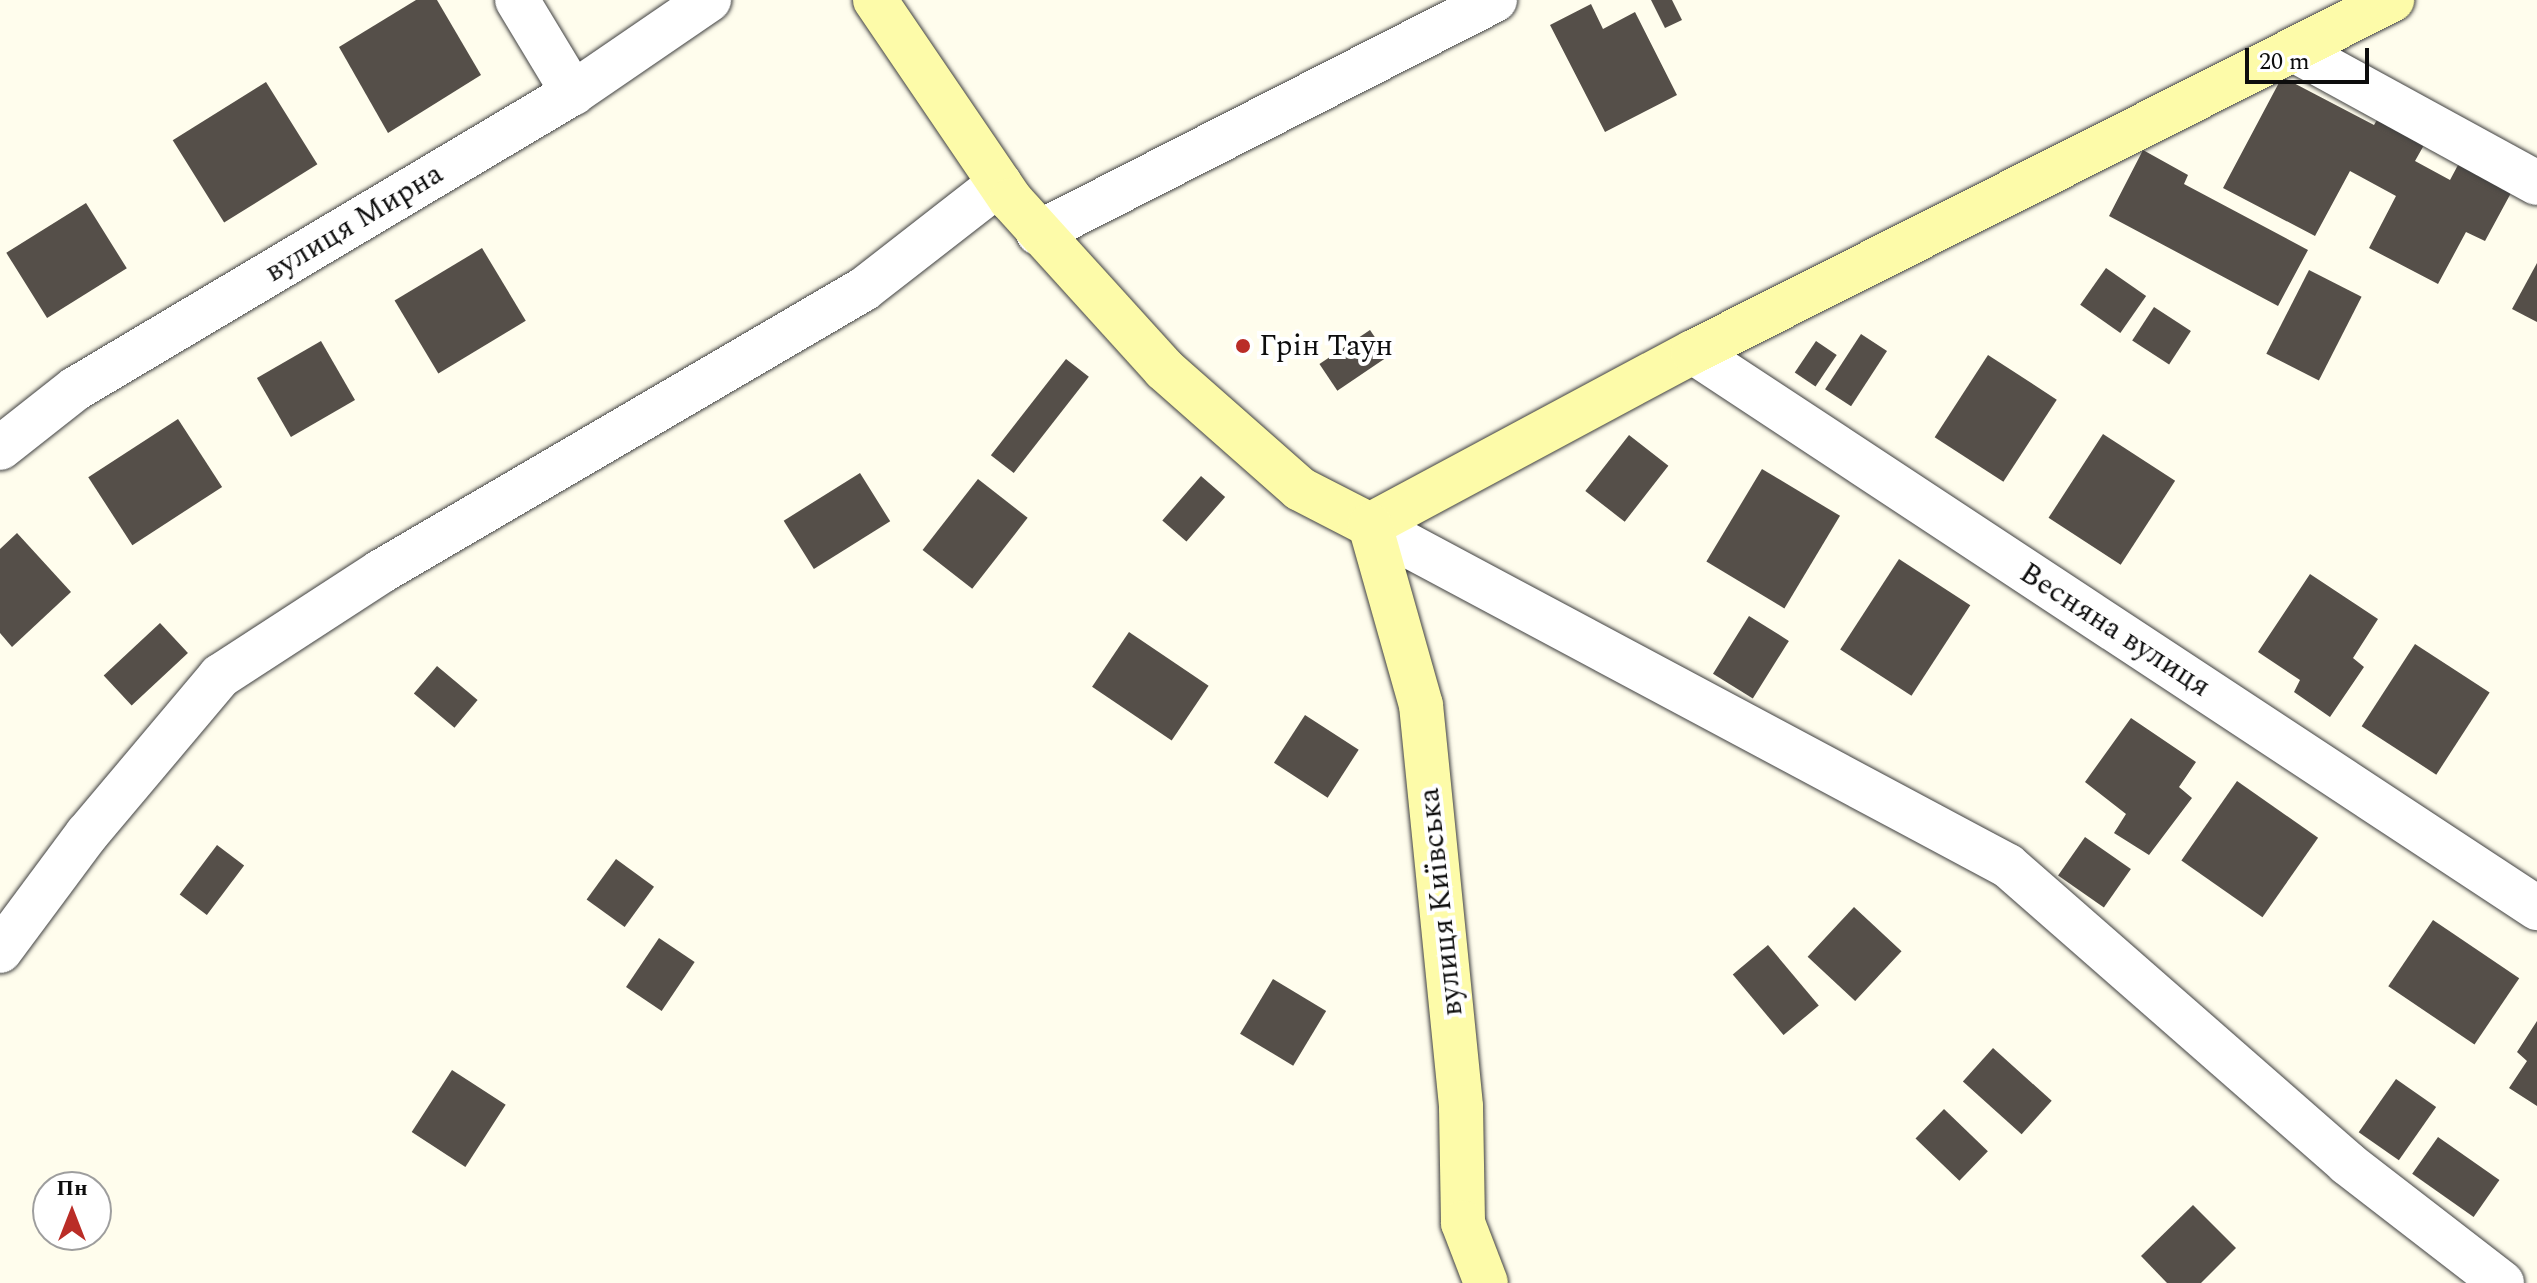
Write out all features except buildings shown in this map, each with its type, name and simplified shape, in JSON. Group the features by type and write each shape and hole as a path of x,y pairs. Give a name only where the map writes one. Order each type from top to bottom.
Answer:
{"street":[{"path":"517,0 573,93"},
{"name":"вулиця Мирна","path":"0,448 75,389 573,93 709,0"},
{"path":"875,0 1000,183 1038,233 1164,369 1300,489 2008,866 2347,1163 2502,1283"},
{"path":"1038,233 1495,0"},
{"path":"1370,525 1693,352 2392,0"},
{"path":"2294,50 2537,183"},
{"path":"0,951 87,834 220,676 380,572 864,289 1000,183"},
{"name":"Весняна вулиця","path":"1693,352 2537,908"},
{"name":"вулиця Київська","path":"1370,525 1421,705 1461,1107 1463,1223 1486,1283"}],"place":[{"name":"Грін Таун","path":"1243,346"}]}
